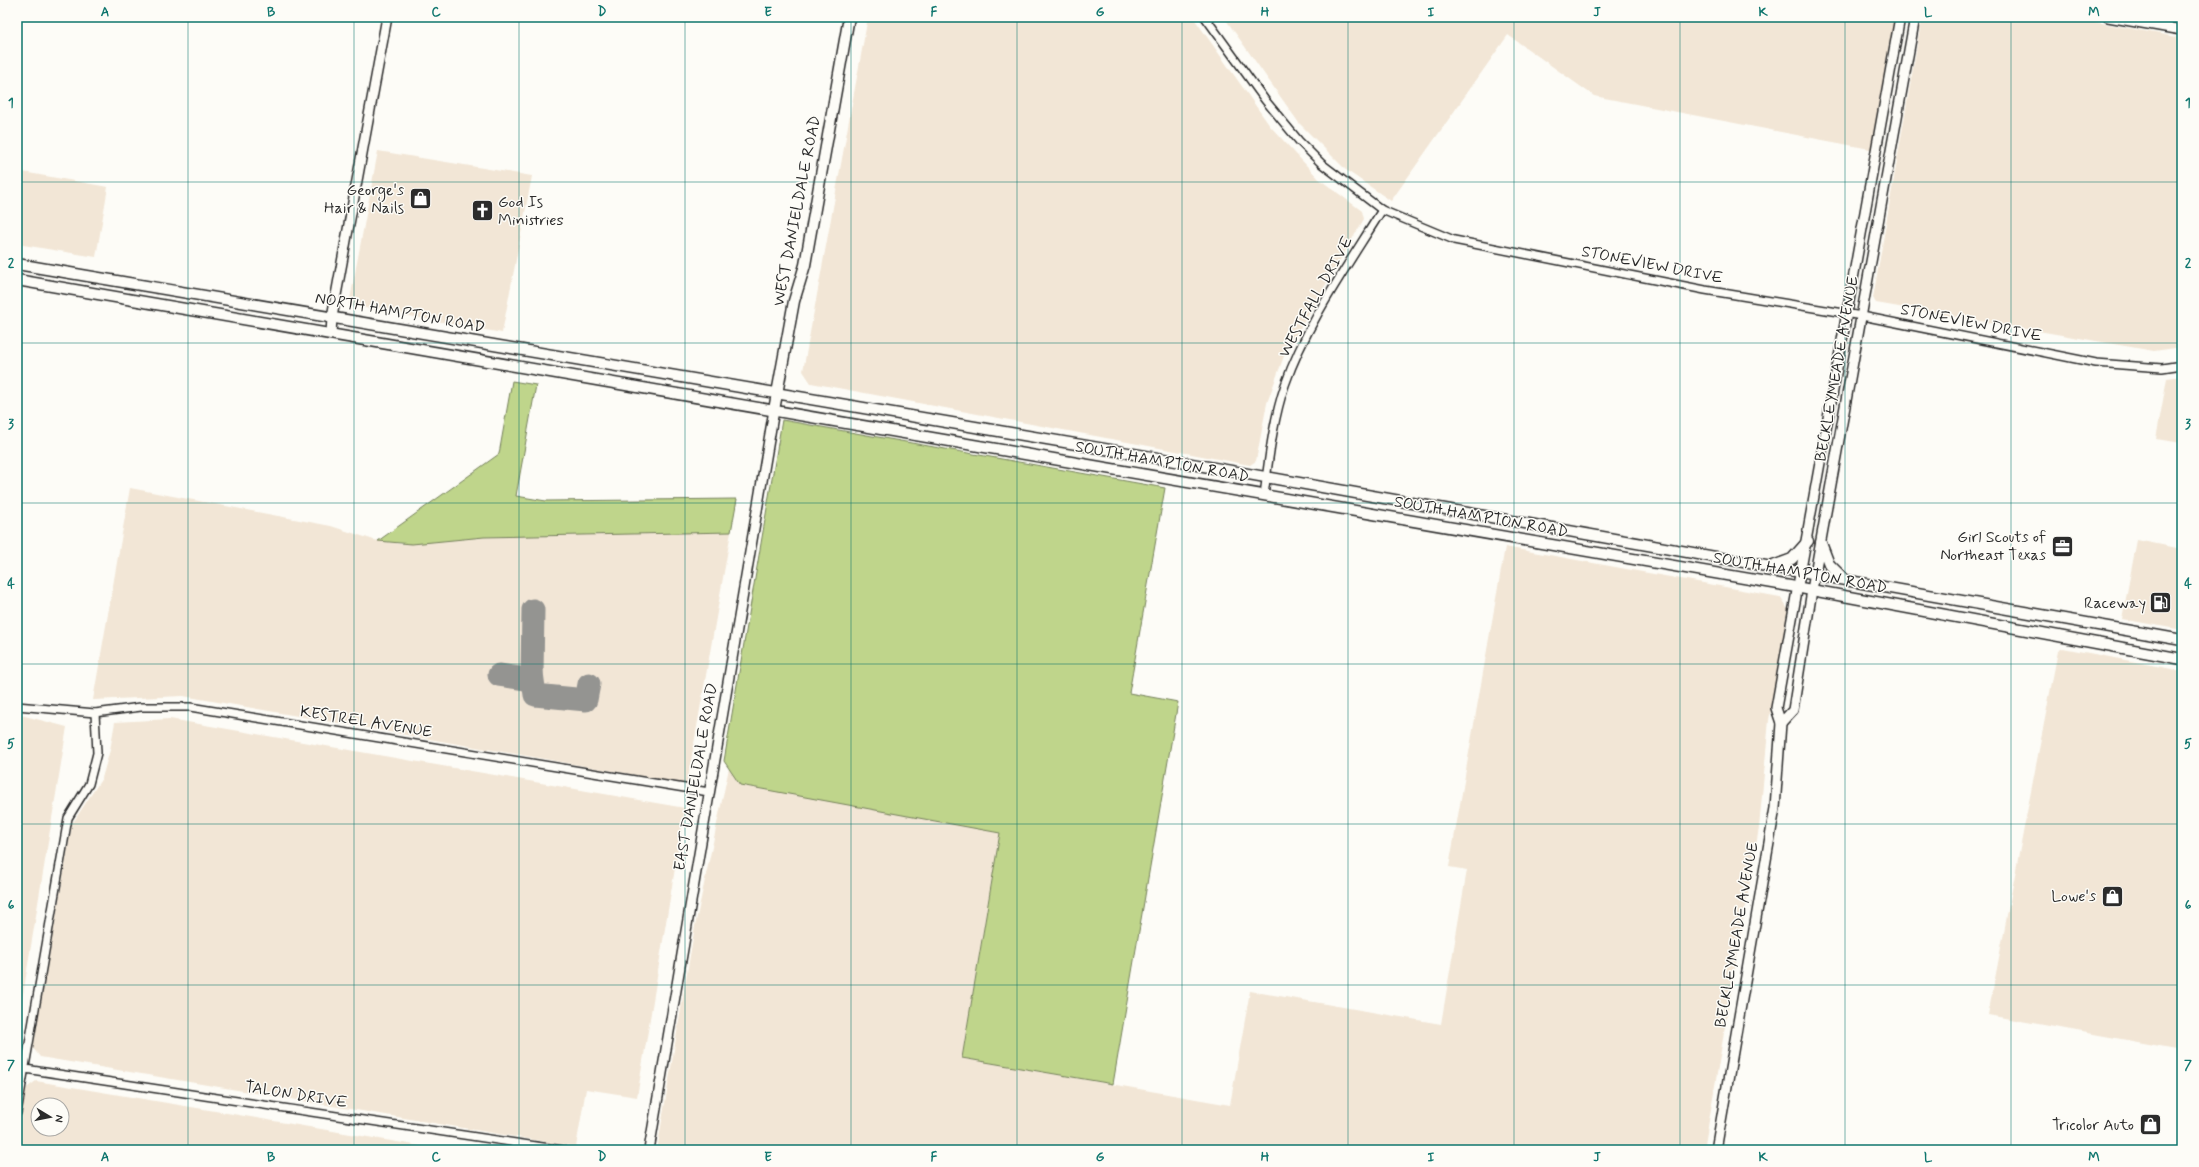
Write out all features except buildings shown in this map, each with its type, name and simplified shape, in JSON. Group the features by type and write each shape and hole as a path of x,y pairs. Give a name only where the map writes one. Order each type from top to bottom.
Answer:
{"main road":[{"name":"WEST DANIELDALE ROAD","path":"774,410 794,301 805,265 849,17"},
{"name":"NORTH HAMPTON ROAD","path":"17,264 777,392"},
{"name":"NORTH HAMPTON ROAD","path":"17,280 774,410"},
{"path":"445,353 449,337"},
{"path":"578,376 582,359"},
{"name":"SOUTH HAMPTON ROAD","path":"777,392 1843,578 2182,640"},
{"name":"SOUTH HAMPTON ROAD","path":"774,410 1812,590 2182,659"},
{"path":"1023,453 1026,436"},
{"path":"1774,566 1792,559 1808,541"},
{"path":"1821,543 1829,564 1843,578"},
{"path":"2014,628 2018,610"}],"street":[{"path":"331,334 332,317 387,17"},
{"name":"STONEVIEW DRIVE","path":"1205,17 1265,100 1299,141 1322,164 1382,210 1454,240 1704,290 1862,316 2096,363 2162,368 2182,365"},
{"name":"BECKLEYMEADE AVENUE","path":"1716,1150 1774,808 1782,723 1776,708 1801,571 1808,541 1900,17"},
{"name":"BECKLEYMEADE AVENUE","path":"1782,723 1793,710 1812,590 1915,17"},
{"path":"2108,17 2182,30"},
{"path":"1877,146 1892,148"},
{"name":"WESTFALL DRIVE","path":"1264,495 1274,423 1285,385 1302,344 1339,278 1382,210"},
{"name":"EAST DANIELDALE ROAD","path":"649,1150 774,410"},
{"name":"KESTREL AVENUE","path":"17,706 95,712 141,707 190,707 709,792"},
{"path":"17,1113 68,818 89,784 97,753 95,712"},
{"name":"TALON DRIVE","path":"25,1069 563,1150"}],"shaded area":[{"path":"868,17 1193,17 1270,126 1319,179 1362,211 1364,219 1284,356 1267,403 1256,461 1250,465 811,383 803,371"},
{"path":"1224,17 1899,17 1875,150 1594,96 1508,35 1391,201 1346,170 1299,123"},
{"path":"1922,17 2069,17 2182,38 2182,347 2154,351 1876,303 1873,298"},
{"path":"378,151 532,176 502,333 349,305"},
{"path":"17,171 108,187 96,257 17,244"},
{"path":"2182,376 2182,443 2156,439 2167,378"},
{"path":"130,488 331,526 374,540 402,544 484,537 731,532 687,784 183,696 93,700"},
{"path":"2137,540 2182,549 2182,630 2122,619"},
{"path":"1505,547 1780,597 1788,609 1769,720 1759,828 1704,1150 657,1150 695,926 729,768 741,785 1000,833 962,1058 1230,1105 1250,991 1441,1024 1467,870 1449,867"},
{"path":"2063,648 2182,671 2182,1050 1988,1015 2058,651"},
{"path":"17,714 67,727 17,1031"},
{"path":"170,719 685,808 637,1097 586,1089 576,1147 40,1057 33,1048 72,824 102,778 110,750 115,722"},
{"path":"36,1081 444,1150 17,1150 17,1136 25,1089"}],"green space":[{"path":"512,381 536,385 516,496 546,501 737,499 731,532 484,537 412,544 378,541 499,454"},
{"path":"782,420 1165,488 1129,693 1178,702 1113,1084 962,1058 1000,833 740,785 724,761"}],"taxiway":[{"path":"533,610 532,673 535,695 586,700 589,684"},
{"path":"499,675 526,679 532,673"}],"place":[{"name":"George's Hair & Nails","path":"420,199"},
{"name":"God Is Ministries","path":"482,211"},
{"name":"Girl Scouts of Northeast Texas","path":"2062,546"},
{"name":"Raceway","path":"2161,603"},
{"name":"Lowe's","path":"2112,896"},
{"name":"Tricolor Auto","path":"2150,1125"}]}
